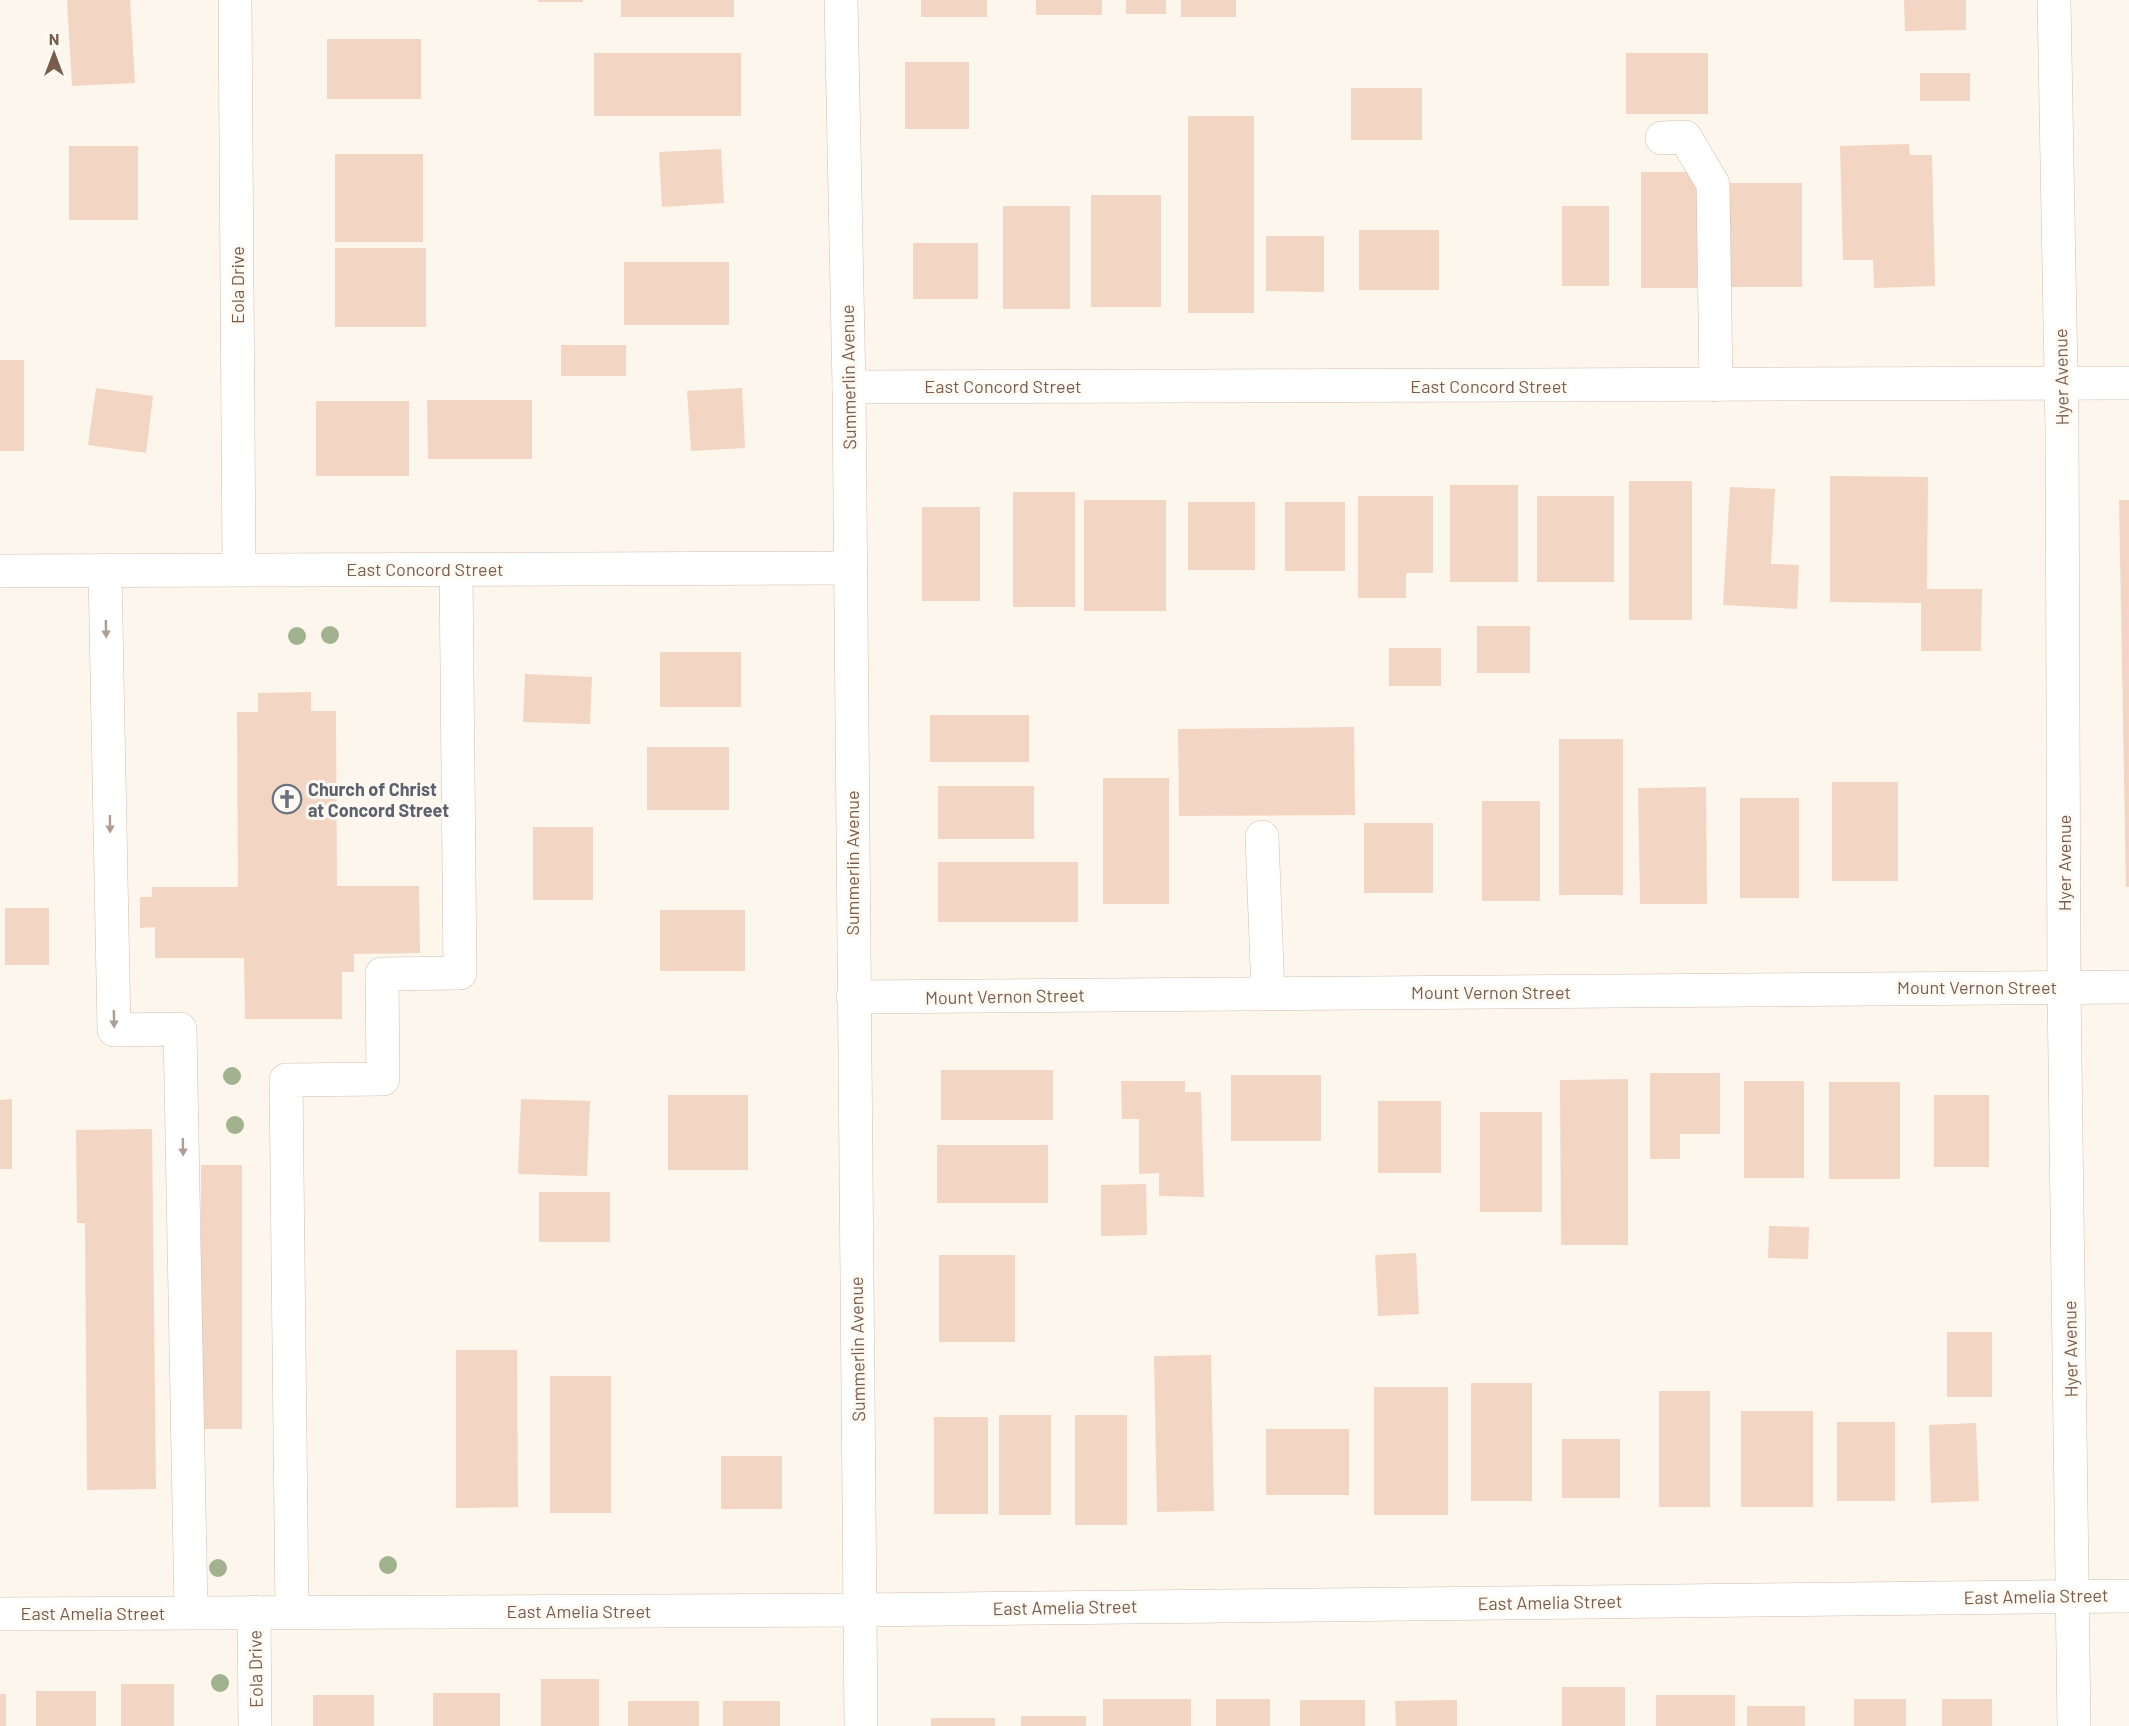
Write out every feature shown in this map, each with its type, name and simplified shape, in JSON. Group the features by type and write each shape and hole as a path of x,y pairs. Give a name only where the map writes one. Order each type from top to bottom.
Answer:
{"street":[{"name":"Eola Drive","path":"235,0 240,569"},
{"name":"Summerlin Avenue","path":"841,0 849,387 861,1726"},
{"name":"Hyer Avenue","path":"2054,0 2062,384 2064,987 2074,1726"},
{"path":"1662,138 1685,137 1713,184 1716,385"},
{"name":"East Concord Street","path":"849,387 2129,383"},
{"name":"East Concord Street","path":"0,571 850,568"},
{"path":"292,1612 286,1080 383,1079 382,974 460,974 456,569"},
{"path":"105,571 114,1030 180,1029 191,1612"},
{"path":"1262,837 1268,993"},
{"name":"Mount Vernon Street","path":"853,997 2129,987"},
{"name":"East Amelia Street","path":"0,1614 860,1610 2129,1596"},
{"name":"Eola Drive","path":"254,1612 255,1726"}],"building":[{"path":"67,0 130,0 135,83 72,86"},
{"path":"538,0 583,0 583,2 538,2"},
{"path":"621,0 734,0 734,17 621,17"},
{"path":"921,0 987,0 987,17 921,17"},
{"path":"1036,0 1102,0 1102,15 1036,15"},
{"path":"1126,0 1166,0 1166,14 1126,14"},
{"path":"1181,0 1236,0 1236,17 1181,17"},
{"path":"1904,0 1966,0 1966,30 1905,31"},
{"path":"327,39 421,39 421,99 327,99"},
{"path":"594,53 741,53 741,116 594,116"},
{"path":"1626,53 1708,53 1708,114 1626,114"},
{"path":"905,62 969,62 969,129 905,129"},
{"path":"1920,73 1970,73 1970,101 1920,101"},
{"path":"1351,88 1422,88 1422,140 1351,140"},
{"path":"1188,116 1254,116 1254,313 1188,313"},
{"path":"1909,144 1910,155 1932,155 1935,286 1874,288 1873,260 1843,260 1840,146"},
{"path":"69,146 138,146 138,220 69,220"},
{"path":"721,149 724,203 662,207 659,152"},
{"path":"335,154 423,154 423,242 335,242"},
{"path":"1641,172 1697,172 1697,288 1641,288"},
{"path":"1730,183 1802,183 1802,287 1730,287"},
{"path":"1091,195 1161,195 1161,307 1091,307"},
{"path":"1003,206 1070,206 1070,309 1003,309"},
{"path":"1562,206 1609,206 1609,286 1562,286"},
{"path":"1359,230 1439,230 1439,290 1359,290"},
{"path":"1266,236 1324,236 1324,292 1266,291"},
{"path":"913,243 978,243 978,299 913,299"},
{"path":"335,248 426,248 426,327 335,327"},
{"path":"624,262 729,262 729,325 624,325"},
{"path":"561,345 626,345 626,376 561,376"},
{"path":"0,360 24,360 24,451 0,451"},
{"path":"96,388 153,396 146,453 88,445"},
{"path":"742,388 745,448 691,451 687,391"},
{"path":"427,400 532,400 532,459 428,459"},
{"path":"316,401 409,401 409,476 316,476"},
{"path":"1830,476 1928,477 1927,589 1982,589 1981,651 1921,651 1921,603 1830,602"},
{"path":"1629,481 1692,481 1692,620 1629,620"},
{"path":"1450,485 1518,485 1518,582 1450,582"},
{"path":"1730,487 1775,489 1771,564 1799,565 1797,609 1723,605"},
{"path":"1013,492 1075,492 1075,607 1013,607"},
{"path":"1358,496 1433,496 1433,573 1406,573 1406,598 1358,598"},
{"path":"1537,496 1614,496 1614,582 1537,582"},
{"path":"1084,500 1166,500 1166,611 1084,611"},
{"path":"2119,500 2129,500 2129,887 2126,887"},
{"path":"1188,502 1255,502 1255,570 1188,570"},
{"path":"1285,502 1345,502 1345,571 1285,571"},
{"path":"922,507 980,507 980,601 922,601"},
{"path":"1477,626 1530,626 1530,673 1477,673"},
{"path":"1389,648 1441,648 1441,686 1389,686"},
{"path":"660,652 741,652 741,707 660,707"},
{"path":"525,674 592,677 590,724 523,722"},
{"name":"Church of Christ at Concord Street","path":"311,692 311,711 336,711 337,886 419,886 420,953 354,954 354,972 342,972 342,1019 245,1019 244,958 155,958 155,927 140,928 140,897 152,897 152,887 238,887 237,712 258,712 258,693"},
{"path":"930,715 1029,715 1029,762 930,762"},
{"path":"1354,727 1355,815 1179,816 1178,729"},
{"path":"1559,739 1623,739 1623,895 1559,895"},
{"path":"647,747 729,747 729,810 647,810"},
{"path":"1103,778 1169,778 1169,904 1103,904"},
{"path":"1832,782 1898,782 1898,881 1832,881"},
{"path":"938,786 1034,786 1034,839 938,839"},
{"path":"1706,787 1707,904 1640,904 1638,788"},
{"path":"1740,798 1799,798 1799,898 1740,898"},
{"path":"1482,801 1540,801 1540,901 1482,901"},
{"path":"1364,823 1433,823 1433,893 1364,893"},
{"path":"533,827 593,827 593,900 533,900"},
{"path":"938,862 1078,862 1078,922 938,922"},
{"path":"5,908 49,908 49,965 5,965"},
{"path":"660,910 745,910 745,971 660,971"},
{"path":"941,1070 1053,1070 1053,1120 941,1120"},
{"path":"1650,1073 1720,1073 1720,1134 1680,1134 1680,1159 1650,1159"},
{"path":"1231,1075 1321,1075 1321,1141 1231,1141"},
{"path":"1628,1079 1628,1245 1561,1245 1560,1080"},
{"path":"1121,1081 1185,1081 1185,1092 1201,1092 1204,1197 1159,1196 1159,1173 1139,1174 1139,1119 1122,1119"},
{"path":"1744,1081 1804,1081 1804,1178 1744,1178"},
{"path":"1829,1082 1900,1082 1900,1179 1829,1179"},
{"path":"668,1095 748,1095 748,1170 668,1170"},
{"path":"1934,1095 1989,1095 1989,1167 1934,1167"},
{"path":"12,1099 12,1169 0,1169 0,1100"},
{"path":"521,1099 590,1101 587,1176 518,1174"},
{"path":"1378,1101 1441,1101 1441,1173 1378,1173"},
{"path":"1480,1112 1542,1112 1542,1212 1480,1212"},
{"path":"152,1129 156,1489 87,1490 85,1223 77,1223 76,1130"},
{"path":"937,1145 1048,1145 1048,1203 937,1203"},
{"path":"201,1165 242,1165 242,1429 201,1429"},
{"path":"1146,1184 1147,1235 1101,1236 1101,1185"},
{"path":"539,1192 610,1192 610,1242 539,1242"},
{"path":"1769,1226 1809,1227 1808,1259 1768,1258"},
{"path":"1416,1253 1419,1314 1378,1316 1375,1255"},
{"path":"939,1255 1015,1255 1015,1342 939,1342"},
{"path":"1947,1332 1992,1332 1992,1397 1947,1397"},
{"path":"456,1350 517,1350 518,1507 456,1508"},
{"path":"1211,1355 1214,1511 1157,1512 1154,1356"},
{"path":"550,1376 611,1376 611,1513 550,1513"},
{"path":"1471,1383 1532,1383 1532,1501 1471,1501"},
{"path":"1374,1387 1448,1387 1448,1515 1374,1515"},
{"path":"1659,1391 1710,1391 1710,1507 1659,1507"},
{"path":"1741,1411 1813,1411 1813,1507 1741,1507"},
{"path":"999,1415 1051,1415 1051,1515 999,1515"},
{"path":"1075,1415 1127,1415 1127,1525 1075,1525"},
{"path":"934,1417 988,1417 988,1514 934,1514"},
{"path":"1837,1422 1895,1422 1895,1501 1837,1501"},
{"path":"1976,1423 1979,1501 1931,1503 1929,1425"},
{"path":"1266,1429 1349,1429 1349,1495 1266,1495"},
{"path":"1562,1439 1620,1439 1620,1498 1562,1498"},
{"path":"721,1456 782,1456 782,1509 721,1509"},
{"path":"541,1679 599,1679 599,1726 541,1726"},
{"path":"121,1684 174,1684 174,1726 121,1726"},
{"path":"1562,1687 1625,1687 1625,1726 1562,1726"},
{"path":"36,1691 96,1691 96,1726 36,1726"},
{"path":"433,1693 500,1693 500,1726 433,1726"},
{"path":"0,1694 6,1694 6,1726 0,1726"},
{"path":"313,1695 374,1695 374,1726 313,1726"},
{"path":"1656,1695 1735,1695 1735,1726 1656,1726"},
{"path":"1103,1699 1191,1699 1191,1726 1103,1726"},
{"path":"1216,1699 1270,1699 1270,1726 1216,1726"},
{"path":"1854,1699 1906,1699 1906,1726 1854,1726"},
{"path":"1942,1699 1992,1699 1992,1726 1942,1726"},
{"path":"1300,1700 1365,1700 1365,1726 1300,1726"},
{"path":"1457,1700 1457,1726 1396,1726 1395,1701"},
{"path":"628,1701 699,1701 699,1726 628,1726"},
{"path":"723,1701 780,1701 780,1726 723,1726"},
{"path":"1747,1706 1805,1706 1805,1726 1747,1726"},
{"path":"1021,1716 1086,1716 1086,1726 1021,1726"},
{"path":"931,1718 995,1718 995,1726 931,1726"}],"place":[{"name":"Church of Christ at Concord Street","path":"287,799"}]}
